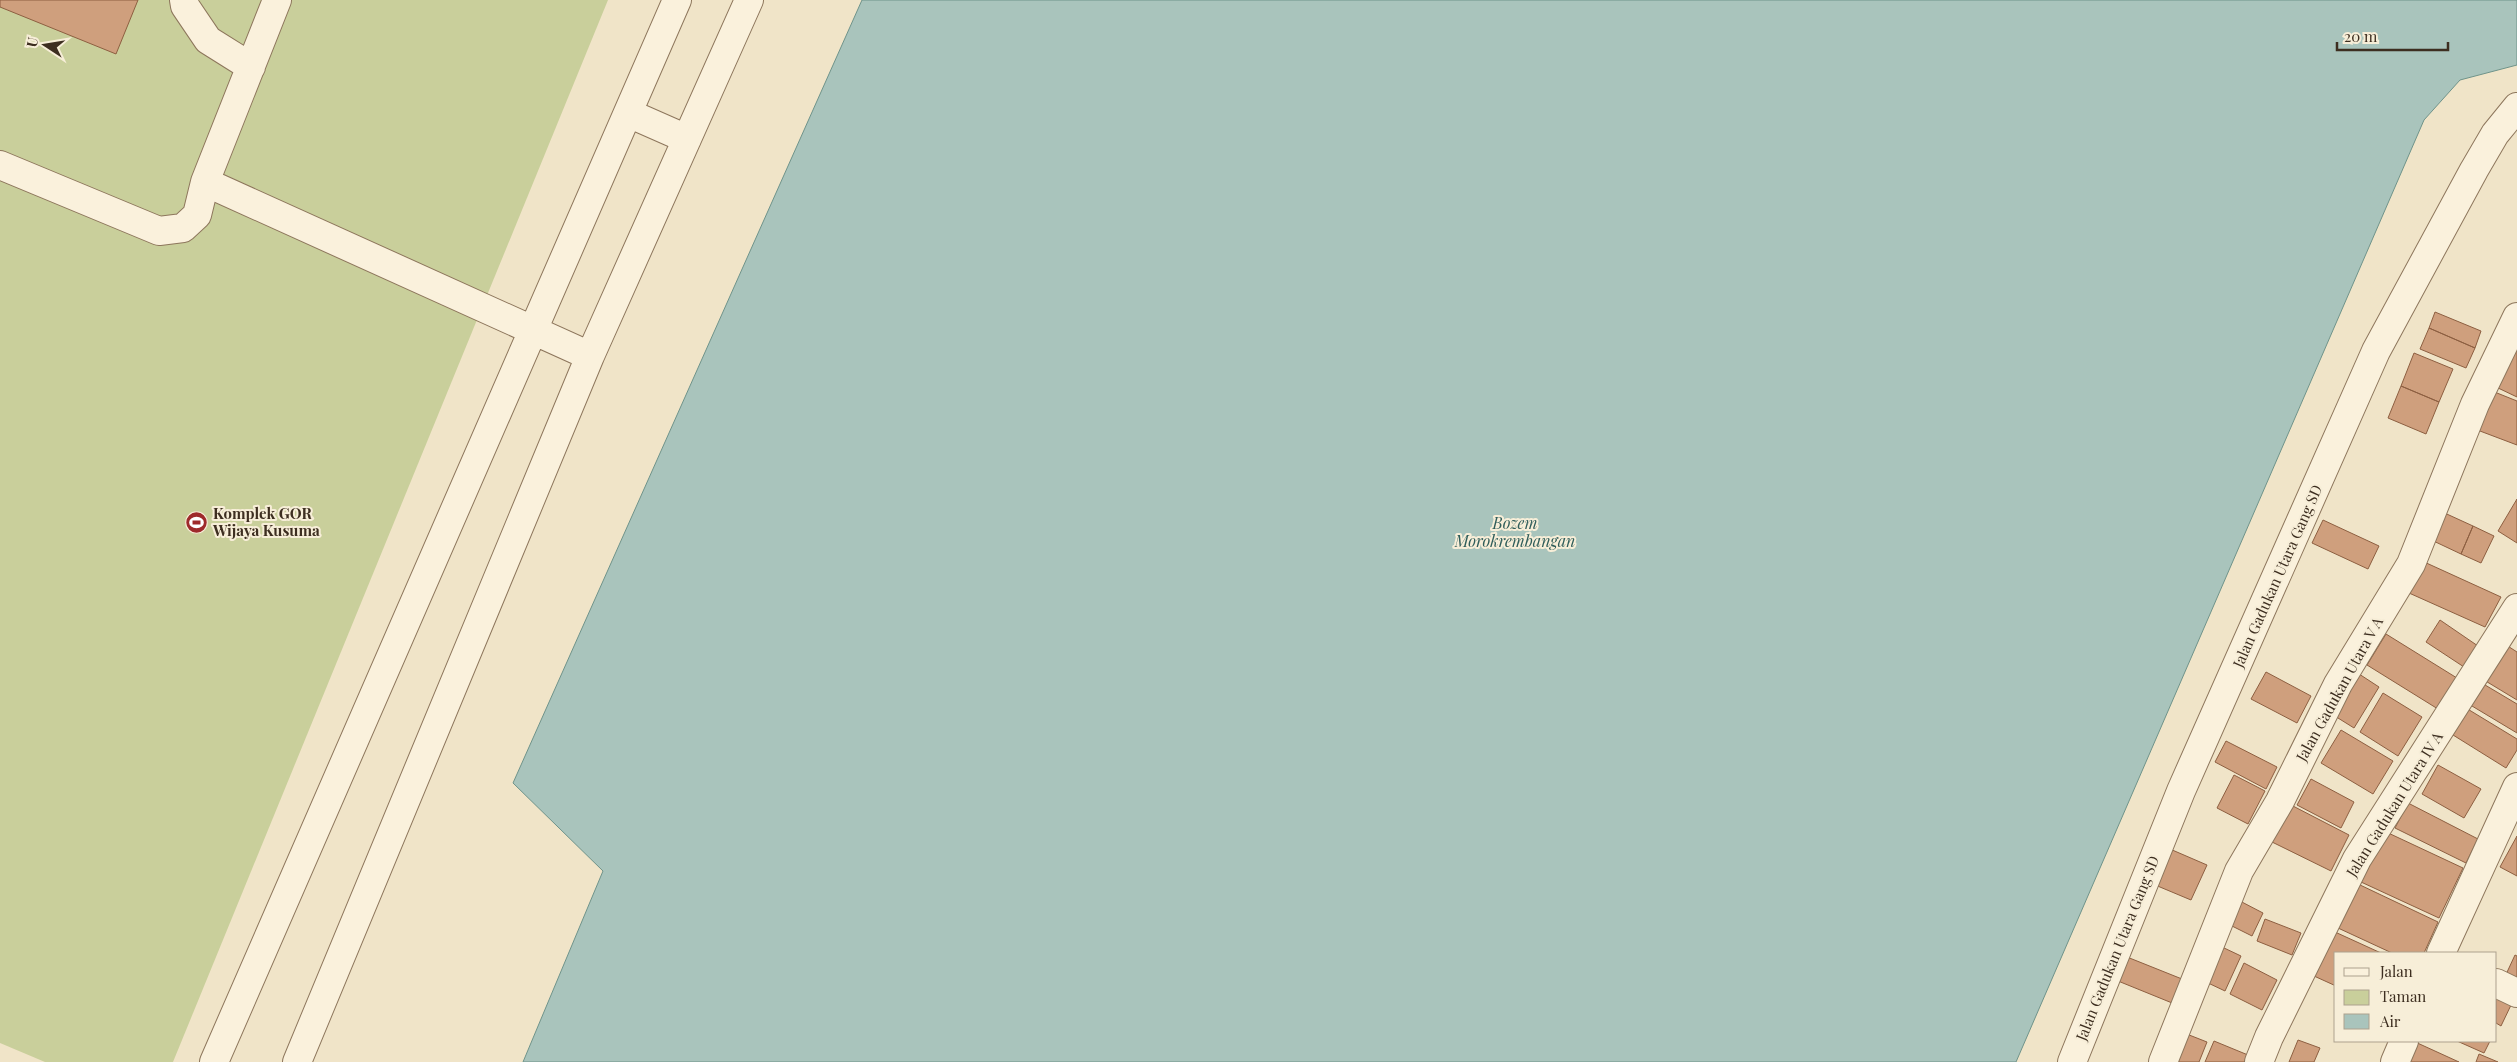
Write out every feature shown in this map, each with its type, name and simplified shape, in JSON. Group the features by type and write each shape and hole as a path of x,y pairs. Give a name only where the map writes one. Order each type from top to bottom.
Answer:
{"street":[{"path":"184,0 208,40 251,67"},
{"path":"0,165 159,231 183,228 197,215 205,182 277,0"},
{"path":"214,1062 677,0"},
{"path":"297,1062 590,356 749,0"},
{"name":"Jalan Gadukan Utara Gang SD","path":"2072,1062 2181,791 2376,351 2474,170 2495,134 2517,108"},
{"path":"628,113 687,139"},
{"path":"205,182 533,332 590,356"},
{"name":"Jalan Gadukan Utara V A","path":"2163,1062 2239,871 2280,801 2338,684 2410,564 2475,404 2517,317"},
{"name":"Jalan Gadukan Utara IV A","path":"2260,1062 2269,1037 2357,860 2517,608"},
{"path":"2441,952 2517,787"},
{"path":"2497,984 2517,994"},
{"path":"2395,1062 2404,1042"}],"green space":[{"name":"Komplek GOR Wijaya Kusuma","path":"0,0 608,0 173,1062 45,1062 0,1043"}],"water":[{"name":"Bozem Morokrembangan","path":"862,0 2517,0 2517,65 2460,80 2424,120 2016,1062 523,1062 603,871 513,783"}],"building":[{"path":"0,0 138,0 116,54 0,7"},
{"path":"2435,312 2481,331 2475,348 2429,328"},
{"path":"2429,328 2475,348 2466,368 2420,349"},
{"path":"2517,341 2517,397 2496,387"},
{"path":"2414,353 2453,369 2439,402 2401,386"},
{"path":"2401,386 2439,402 2426,434 2388,418"},
{"path":"2487,389 2517,401 2517,445 2472,428"},
{"path":"2517,499 2517,543 2498,531"},
{"path":"2438,510 2473,526 2461,554 2425,537"},
{"path":"2323,520 2379,546 2368,569 2312,543"},
{"path":"2473,526 2494,536 2481,563 2461,554"},
{"path":"2422,561 2501,597 2485,627 2409,593"},
{"path":"2440,620 2478,646 2464,667 2426,642"},
{"path":"2386,634 2465,683 2446,714 2367,665"},
{"path":"2500,641 2517,652 2517,700 2479,677"},
{"path":"2266,672 2311,696 2297,723 2251,699"},
{"path":"2356,672 2379,687 2354,728 2330,713"},
{"path":"2475,679 2517,704 2517,733 2462,700"},
{"path":"2383,693 2422,717 2398,756 2360,732"},
{"path":"2461,705 2517,739 2517,750 2506,768 2445,730"},
{"path":"2341,730 2393,761 2373,794 2321,763"},
{"path":"2226,741 2277,767 2266,789 2215,762"},
{"path":"2438,765 2481,789 2464,818 2422,794"},
{"path":"2234,775 2265,791 2248,824 2217,808"},
{"path":"2311,779 2354,802 2341,828 2297,805"},
{"path":"2408,803 2478,839 2466,863 2395,828"},
{"path":"2291,805 2349,835 2331,871 2272,842"},
{"path":"2384,831 2463,868 2439,918 2361,882"},
{"path":"2517,836 2517,876 2500,867"},
{"path":"2163,846 2207,865 2191,900 2148,882"},
{"path":"2358,884 2438,922 2424,952 2390,952 2338,928"},
{"path":"2238,900 2263,913 2252,936 2226,923"},
{"path":"2265,919 2301,933 2292,955 2257,941"},
{"path":"2335,932 2379,952 2334,952 2334,985 2314,976"},
{"path":"2222,947 2241,956 2225,991 2206,982"},
{"path":"2515,955 2517,956 2517,990 2502,983"},
{"path":"2127,957 2192,983 2182,1007 2118,981"},
{"path":"2244,963 2277,980 2262,1010 2230,994"},
{"path":"2497,996 2512,1003 2501,1026 2497,1024"},
{"path":"2179,1031 2207,1042 2199,1062 2180,1062 2169,1058"},
{"path":"2298,1040 2320,1048 2314,1062 2289,1062"},
{"path":"2214,1041 2248,1055 2245,1062 2205,1062"},
{"path":"2413,1042 2415,1042 2459,1062 2403,1062"},
{"path":"2459,1042 2490,1042 2484,1053"},
{"path":"2479,1054 2498,1062 2476,1062"}],"place":[{"name":"Komplek GOR Wijaya Kusuma","path":"197,522"}]}
